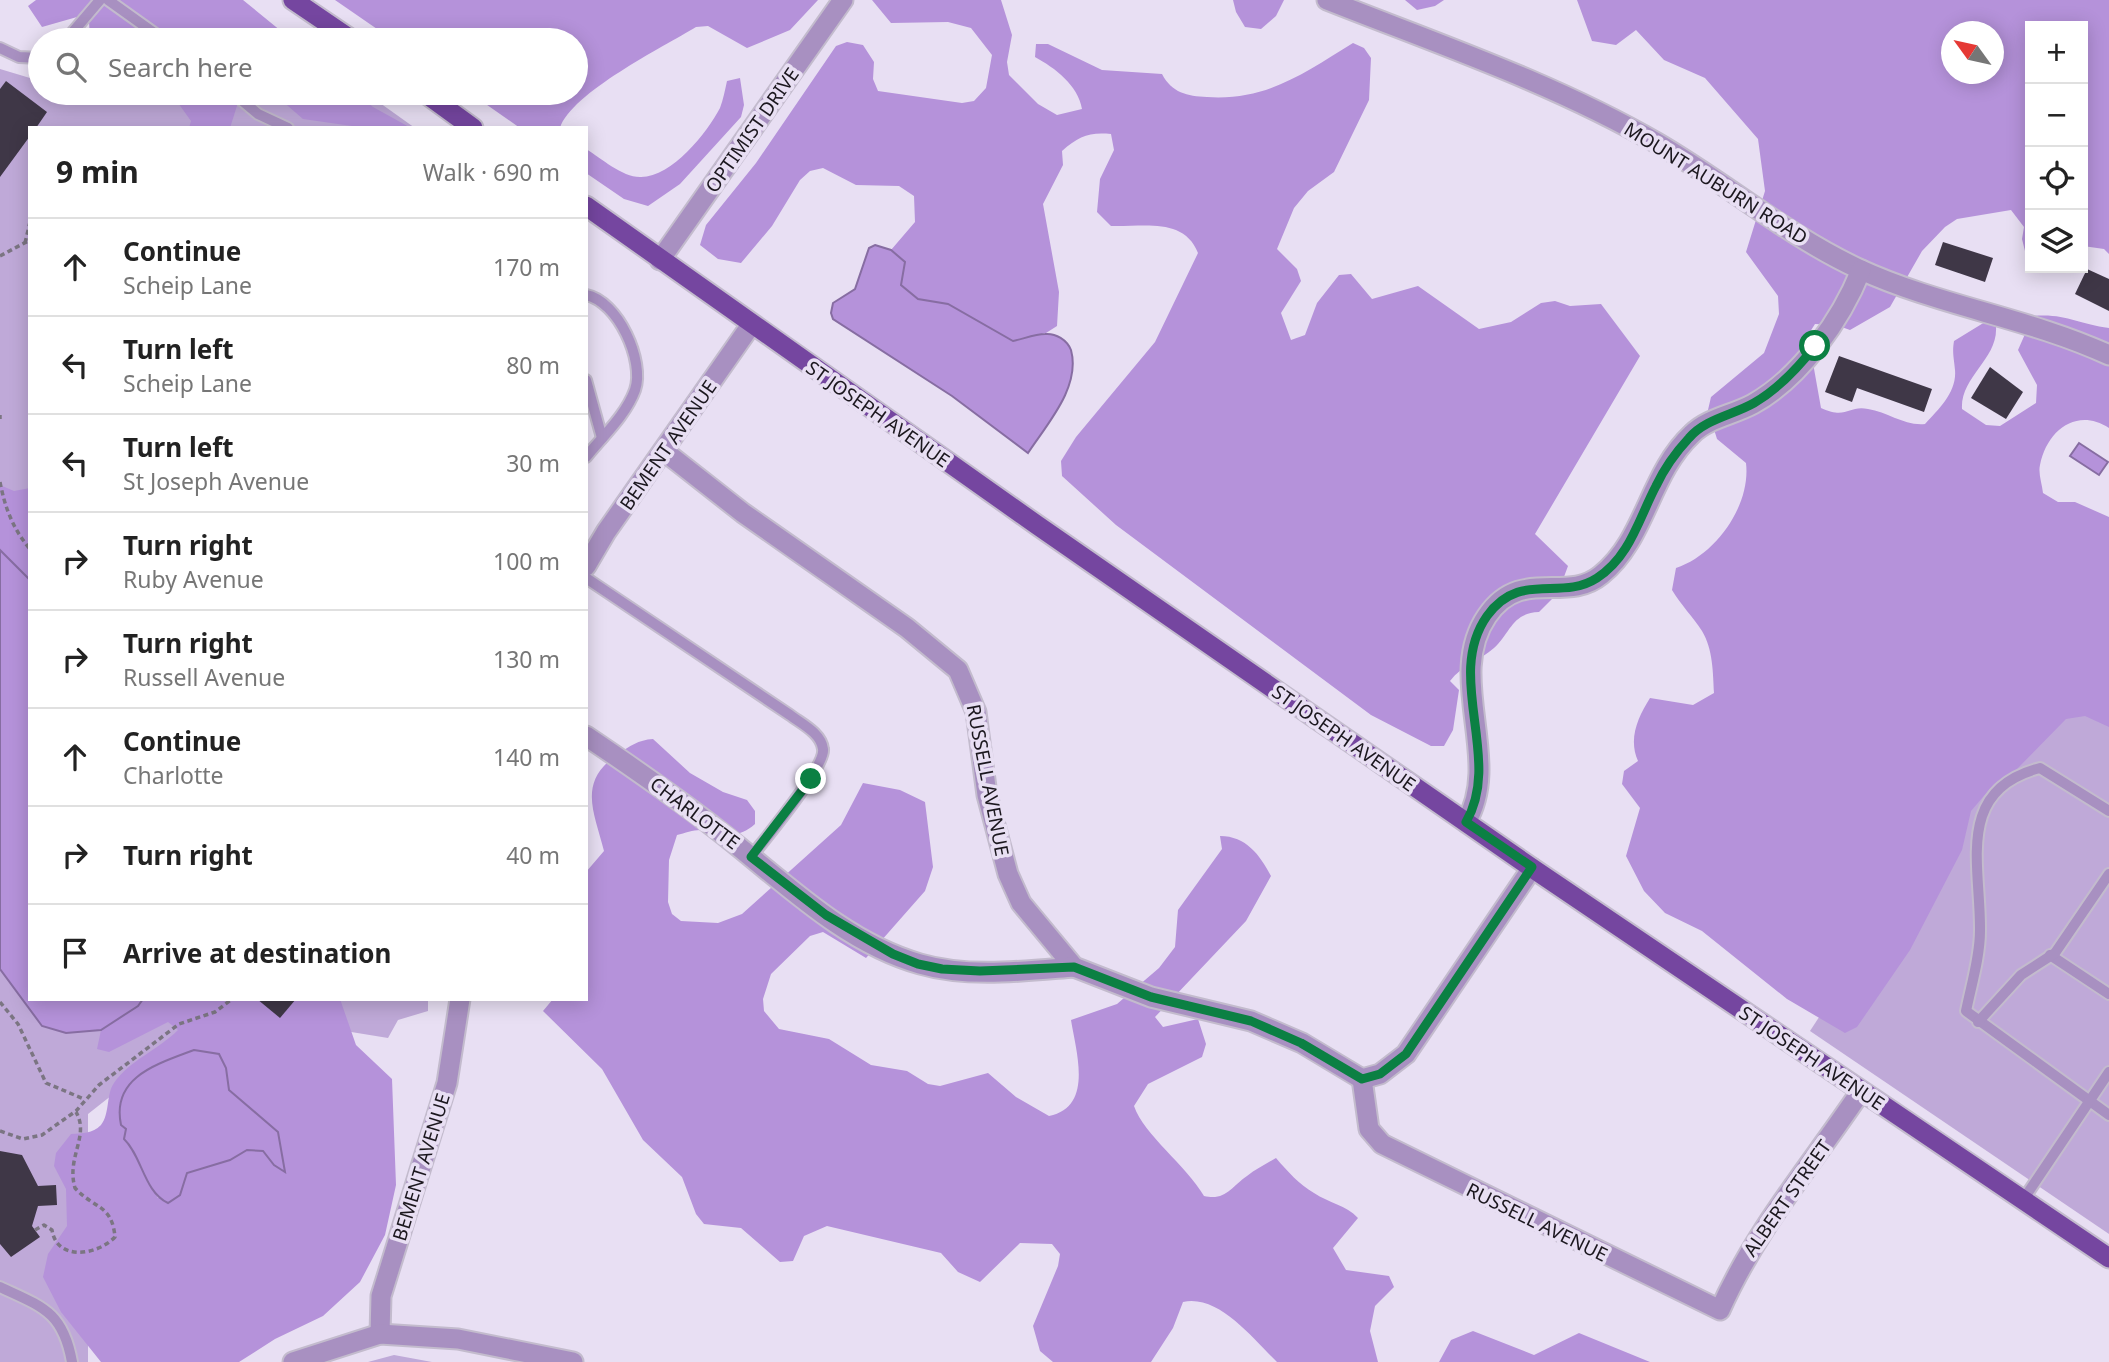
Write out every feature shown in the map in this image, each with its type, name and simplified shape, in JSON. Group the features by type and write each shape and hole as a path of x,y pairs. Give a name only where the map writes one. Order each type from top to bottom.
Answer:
{"main road":[{"path":"293,0 334,28"},
{"path":"442,105 471,126"},
{"name":"ST JOSEPH AVENUE","path":"588,207 751,325 1466,822 2109,1258"}],"street":[{"name":"OPTIMIST DRIVE","path":"660,260 843,0"},
{"name":"MOUNT AUBURN ROAD","path":"1327,0 1545,88 1615,120 1697,168 1781,226 1861,270 2050,331 2109,355"},
{"path":"1466,822 1479,793 1472,666 1475,643 1487,616 1520,590 1584,585 1614,563 1634,536 1657,483 1691,434 1771,392 1801,364 1831,324 1861,270"},
{"name":"BEMENT AVENUE","path":"588,563 606,532 751,325"},
{"name":"RUSSELL AVENUE","path":"664,452 743,513 907,628 958,670 976,712 987,795 1008,874 1021,903 1074,967 1151,997 1251,1021 1301,1043 1362,1079 1371,1134 1382,1144 1720,1310"},
{"name":"CHARLOTTE","path":"588,737 633,767 826,915 893,954 918,964 942,969 980,971 1074,967"},
{"path":"1362,1079 1380,1074 1406,1054 1532,867"},
{"name":"BEMENT AVENUE","path":"380,1334 381,1296 447,1083 460,1001"},
{"name":"ALBERT STREET","path":"1720,1310 1738,1270 1793,1184 1861,1091"},
{"path":"293,1362 380,1334 458,1339 573,1362"}],"lane":[{"path":"76,28 100,0"},
{"path":"108,0 147,28"},
{"path":"0,48 19,57 28,57"},
{"path":"247,105 258,114 284,126"},
{"path":"588,296 603,303 627,332 636,386 628,405 588,455"},
{"path":"588,387 602,438"},
{"path":"588,579 790,715 815,733 822,744 823,758 811,779 751,857"},
{"path":"2109,811 2040,768 2018,774 1998,790 1978,822 1976,854 1981,934 1966,1011 2109,1115"},
{"path":"1979,1022 2021,975 2050,955 2066,938 2109,874"},
{"path":"2050,955 2109,994"},
{"path":"2022,1200 2109,1072"},
{"path":"0,1287 52,1314 64,1329 72,1362"}],"path":[{"path":"0,257 28,242"},
{"path":"0,482 4,505 18,534 28,546"},
{"path":"0,1131 23,1139 42,1135 76,1111 84,1099 179,1024 215,1012 229,1001"},
{"path":"0,1002 18,1024 46,1083 84,1099"},
{"path":"35,1230 44,1225 52,1230 53,1239 62,1248 89,1254 105,1248 115,1237 114,1221 106,1210 75,1188 71,1174 82,1122 76,1111"}],"shaded area":[{"path":"36,0 243,0 277,28 89,28 89,21 77,17 42,27 28,6"},
{"path":"335,0 818,0 790,30 747,48 708,26 696,27 620,72 588,95 588,28 376,28"},
{"path":"872,0 1001,0 1012,35 1007,62 1009,75 1038,104 1057,115 1082,109 1080,100 1064,78 1035,57 1036,44 1048,44 1102,70 1162,74 1175,89 1193,96 1207,97 1228,97 1267,90 1301,74 1353,43 1364,48 1371,58 1369,100 1334,172 1308,191 1294,208 1277,249 1297,269 1301,281 1281,313 1291,340 1305,335 1317,303 1339,275 1351,274 1372,299 1418,286 1479,329 1511,322 1541,303 1555,301 1570,306 1601,304 1640,356 1535,534 1568,566 1558,593 1539,612 1530,613 1517,620 1494,648 1450,681 1459,690 1453,730 1444,746 1431,746 1371,715 1116,525 1062,476 1061,461 1076,437 1155,342 1198,253 1192,242 1173,229 1149,225 1111,226 1097,212 1100,179 1114,150 1111,134 1085,136 1062,151 1063,165 1043,204 1059,292 1057,326 1046,333 1013,341 948,304 918,299 901,285 905,262 891,250 915,222 914,196 899,186 856,185 823,168 810,171 800,180 772,226 741,263 718,259 700,245 706,225 756,163 836,46 847,42 863,45 874,62 873,79 878,91 962,103 974,101 986,88 992,55 971,28 948,22 891,23"},
{"path":"1233,0 1284,0 1276,16 1261,29 1245,27 1236,12"},
{"path":"1405,0 1444,0 1435,6 1417,10"},
{"path":"1577,0 2109,0 2109,254 2104,249 2088,247 2088,21 2025,21 2025,251 2022,239 2024,227 2011,210 1957,219 1945,227 1922,251 1890,307 1850,330 1836,325 1815,324 1808,335 1821,408 1836,413 1868,409 1910,423 1925,424 1946,400 1953,386 1954,341 1985,322 1996,327 1991,349 1967,387 1962,409 1986,425 2000,426 2036,403 2037,385 2018,350 2033,316 2063,317 2109,328 2109,428 2086,420 2065,426 2056,432 2049,442 2039,471 2043,493 2058,502 2075,502 2109,517 2109,727 2085,716 2066,719 2017,769 1994,784 1971,811 1962,850 1910,950 1857,1027 1845,1033 1787,999 1702,931 1665,913 1644,891 1626,856 1640,808 1622,784 1624,771 1638,761 1634,736 1646,705 1650,698 1693,705 1714,693 1712,661 1706,638 1672,590 1676,568 1705,552 1717,540 1737,511 1743,495 1746,463 1717,439 1708,410 1711,397 1764,353 1779,314 1778,296 1746,252 1765,191 1758,139 1705,78 1664,60 1636,30 1616,45 1592,41"},
{"path":"0,69 28,77 28,105 383,105 412,126 28,126 28,1001 428,1001 428,1011 398,1020 388,1038 333,1029 187,1036 88,1114 88,1362 0,1362"},
{"path":"740,78 744,105 741,117 680,184 648,206 624,199 588,174 588,150 619,171 640,177 664,170 676,162 697,141 720,108 727,81"},
{"path":"180,105 237,105 231,126 190,126 191,121"},
{"path":"287,105 371,105 407,126 352,126 303,119"},
{"path":"487,105 576,105 561,126 517,126"},
{"path":"875,245 891,250 905,262 901,285 918,299 948,304 1013,341 1049,334 1067,343 1073,364 1067,391 1028,453 952,396 833,319 833,303 855,289 869,248"},
{"path":"2079,443 2108,462 2099,475 2070,456"},
{"path":"0,485 14,491 28,488 28,578 0,550"},
{"path":"0,550 28,578 28,1001 142,1001 101,1030 66,1033 42,1026 0,969"},
{"path":"2044,673 2109,715 2109,1234 1810,1031"},
{"path":"653,739 690,773 723,792 747,800 755,811 755,824 740,833 708,830 677,835 669,860 668,902 672,914 681,921 718,923 742,914 841,825 863,783 900,790 925,802 933,867 925,891 866,958 823,932 810,936 771,974 763,999 764,1011 779,1029 829,1039 871,1065 907,1071 928,1084 940,1086 988,1073 1016,1097 1049,1116 1063,1111 1072,1102 1077,1090 1078,1062 1071,1020 1117,1004 1159,968 1175,947 1178,910 1222,849 1220,836 1237,839 1251,848 1271,876 1246,921 1155,1017 1163,1027 1198,1019 1206,1044 1202,1057 1148,1084 1134,1106 1147,1128 1204,1196 1223,1195 1250,1173 1276,1158 1309,1189 1358,1218 1333,1248 1346,1270 1389,1276 1394,1287 1375,1306 1370,1331 1378,1362 1277,1362 1234,1320 1210,1305 1196,1301 1183,1302 1173,1328 1151,1362 1053,1362 1040,1351 1033,1326 1058,1266 1060,1254 1052,1244 1020,1243 980,1282 958,1272 941,1253 827,1226 804,1236 793,1261 780,1262 741,1228 704,1224 696,1214 682,1177 643,1140 602,1069 543,1011 551,1001 588,1001 588,870 604,851 593,810 593,786 605,765 638,742"},
{"path":"142,1001 341,1001 356,1045 392,1079 396,1185 385,1235 360,1282 323,1316 275,1339 239,1362 101,1362 61,1312 43,1277 48,1254 67,1226 66,1189 54,1166 56,1153 71,1134 91,1132 101,1125 114,1083 136,1061 178,1030 168,1022 109,1052 97,1049 101,1030","holes":["226,1068 229,1090 278,1132 274,1165 263,1151 247,1150 229,1160 187,1173 180,1195 158,1198 139,1159 124,1139 126,1129"]},
{"path":"194,1050 219,1054 226,1068 229,1090 278,1132 285,1172 274,1165 263,1151 247,1150 230,1160 187,1173 180,1195 168,1203 154,1191 124,1139 126,1129 121,1125 120,1109 123,1095 140,1075 152,1067"},
{"path":"1473,1331 1534,1355 1579,1333 1650,1362 1439,1362 1451,1340"},
{"path":"394,1355 432,1362 368,1362"}],"building":[{"path":"6,81 28,98 28,105 38,105 47,112 37,126 28,126 28,139 0,177 0,89"},
{"path":"1943,242 1993,258 1985,282 1935,265"},
{"path":"2088,269 2109,279 2109,311 2075,294"},
{"path":"1839,356 1932,389 1924,412 1857,388 1852,402 1825,392"},
{"path":"1990,367 2023,392 2006,419 1971,398"},
{"path":"259,1001 294,1001 280,1018"},
{"path":"0,1151 22,1155 38,1186 56,1185 57,1205 38,1206 32,1226 40,1237 11,1257 0,1244"}],"route":[{"path":"811,779 751,857 826,915 893,954 918,964 942,969 980,971 1074,967 1104,981 1151,997 1251,1021 1301,1043 1362,1079 1380,1074 1406,1054 1532,867 1466,822 1479,793 1472,666 1475,643 1487,616 1520,590 1550,586 1566,588 1584,585 1599,577 1628,547 1657,483 1691,434 1771,392 1801,364 1815,346"}]}
